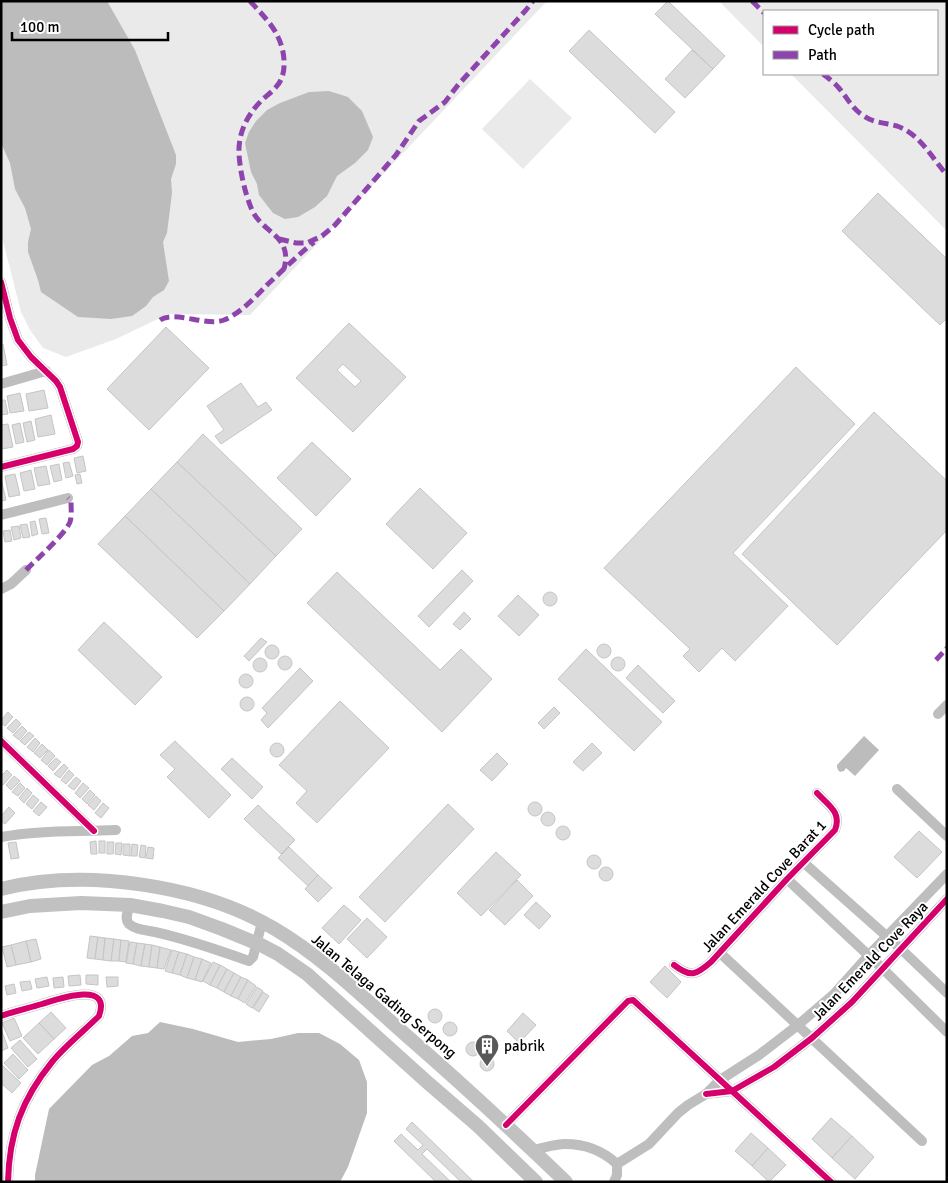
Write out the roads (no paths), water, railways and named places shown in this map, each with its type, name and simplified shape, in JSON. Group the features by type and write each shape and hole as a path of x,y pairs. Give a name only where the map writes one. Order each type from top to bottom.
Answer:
{"main road":[{"name":"Jalan Telaga Gading Serpong","path":"1,889 44,882 95,880 131,883 200,897 262,922 309,952 341,978 441,1065 566,1182"},
{"path":"1,912 30,906 81,903 130,905 163,910 189,917 222,928 257,943 278,954 307,974 478,1126 536,1182"},
{"path":"428,1082 441,1065"}],"street":[{"path":"1,282 4,303 18,340 31,357 56,381 78,442 75,448 1,467"},
{"path":"1,384 46,371"},
{"path":"1,515 68,498"},
{"path":"1,589 11,584 26,570"},
{"path":"938,714 947,705"},
{"path":"1,741 94,831"},
{"path":"897,789 947,836"},
{"name":"Jalan Emerald Cove Barat 1","path":"674,965 683,972 694,974 701,970 835,830 837,825 836,813 817,792"},
{"path":"1,837 16,834 116,830"},
{"path":"803,862 902,948 947,993"},
{"name":"Jalan Emerald Cove Raya","path":"616,1164 649,1144 678,1113 706,1094 720,1080 759,1055 834,994 947,874"},
{"path":"787,879 947,1032"},
{"name":"Jalan Emerald Cove Raya","path":"706,1094 732,1091 774,1067 812,1038 852,1002 947,899"},
{"path":"130,905 126,916 127,920 136,928 182,938 249,961 254,957 262,922"},
{"path":"719,952 922,1141"},
{"path":"1,1016 72,995 87,994 96,997 101,1002 102,1007 99,1016 53,1061 24,1104 15,1129 8,1162 8,1182"},
{"path":"506,1125 628,1001 633,1000 831,1182"},
{"path":"534,1150 564,1143 601,1151 616,1164 614,1182"}],"place":[{"name":"pabrik","path":"487,1067"}]}
